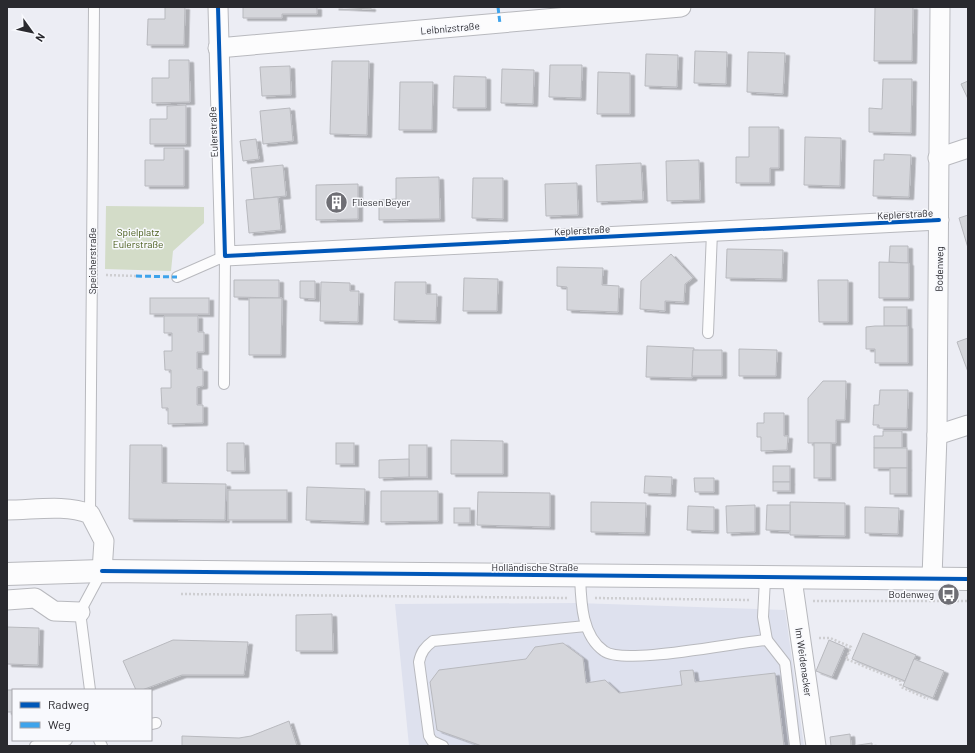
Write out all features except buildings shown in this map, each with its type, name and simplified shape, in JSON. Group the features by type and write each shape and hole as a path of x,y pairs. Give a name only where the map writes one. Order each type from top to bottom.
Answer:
{"street":[{"name":"Eulerstraße","path":"218,7 225,256"},
{"name":"Leibnizstraße","path":"218,48 681,7"},
{"name":"Bodenweg","path":"932,578 937,435 940,7"},
{"path":"938,158 968,148"},
{"name":"Keplerstraße","path":"225,256 939,220"},
{"path":"937,435 968,425"},
{"path":"7,510 66,509 80,510 90,514 104,541 102,571"},
{"name":"Holländische Straße","path":"7,574 102,571 580,575 764,589 792,579 968,579"},
{"name":"Im Weidenacker","path":"792,579 816,746"},
{"path":"7,600 35,598 54,611 80,612"}],"lane":[{"name":"Speicherstraße","path":"90,514 94,7"},
{"path":"708,333 712,232"},
{"path":"177,277 225,256 224,384"},
{"path":"90,689 80,612 102,571"},
{"path":"580,575 581,598 586,626 589,634 602,650 610,655 640,656 767,640"},
{"path":"764,589 763,617 767,640 785,663 794,746"},
{"path":"443,746 432,741 429,736 419,662 421,654 426,646 433,641 586,626"},
{"path":"34,746 49,745 63,741"}],"path":[{"path":"92,274 136,276"},
{"path":"178,594 304,597 581,598 764,589"},
{"path":"795,601 968,601"},
{"path":"801,638 830,638 851,646 846,659 900,681 901,687 928,699"}],"shaded area":[{"path":"577,603 785,610 804,746 409,746 395,604"}],"green space":[{"name":"Spielplatz Eulerstraße","path":"106,206 204,207 204,223 173,251 171,271 105,269"}],"marked path":[{"path":"498,7 500,24"},
{"path":"136,276 177,277"}],"cycle path":[{"path":"218,7 225,256 939,220"},
{"path":"102,571 968,579"}],"place":[{"name":"Fliesen Beyer","path":"337,202"},
{"name":"Bodenweg","path":"949,594"}]}
